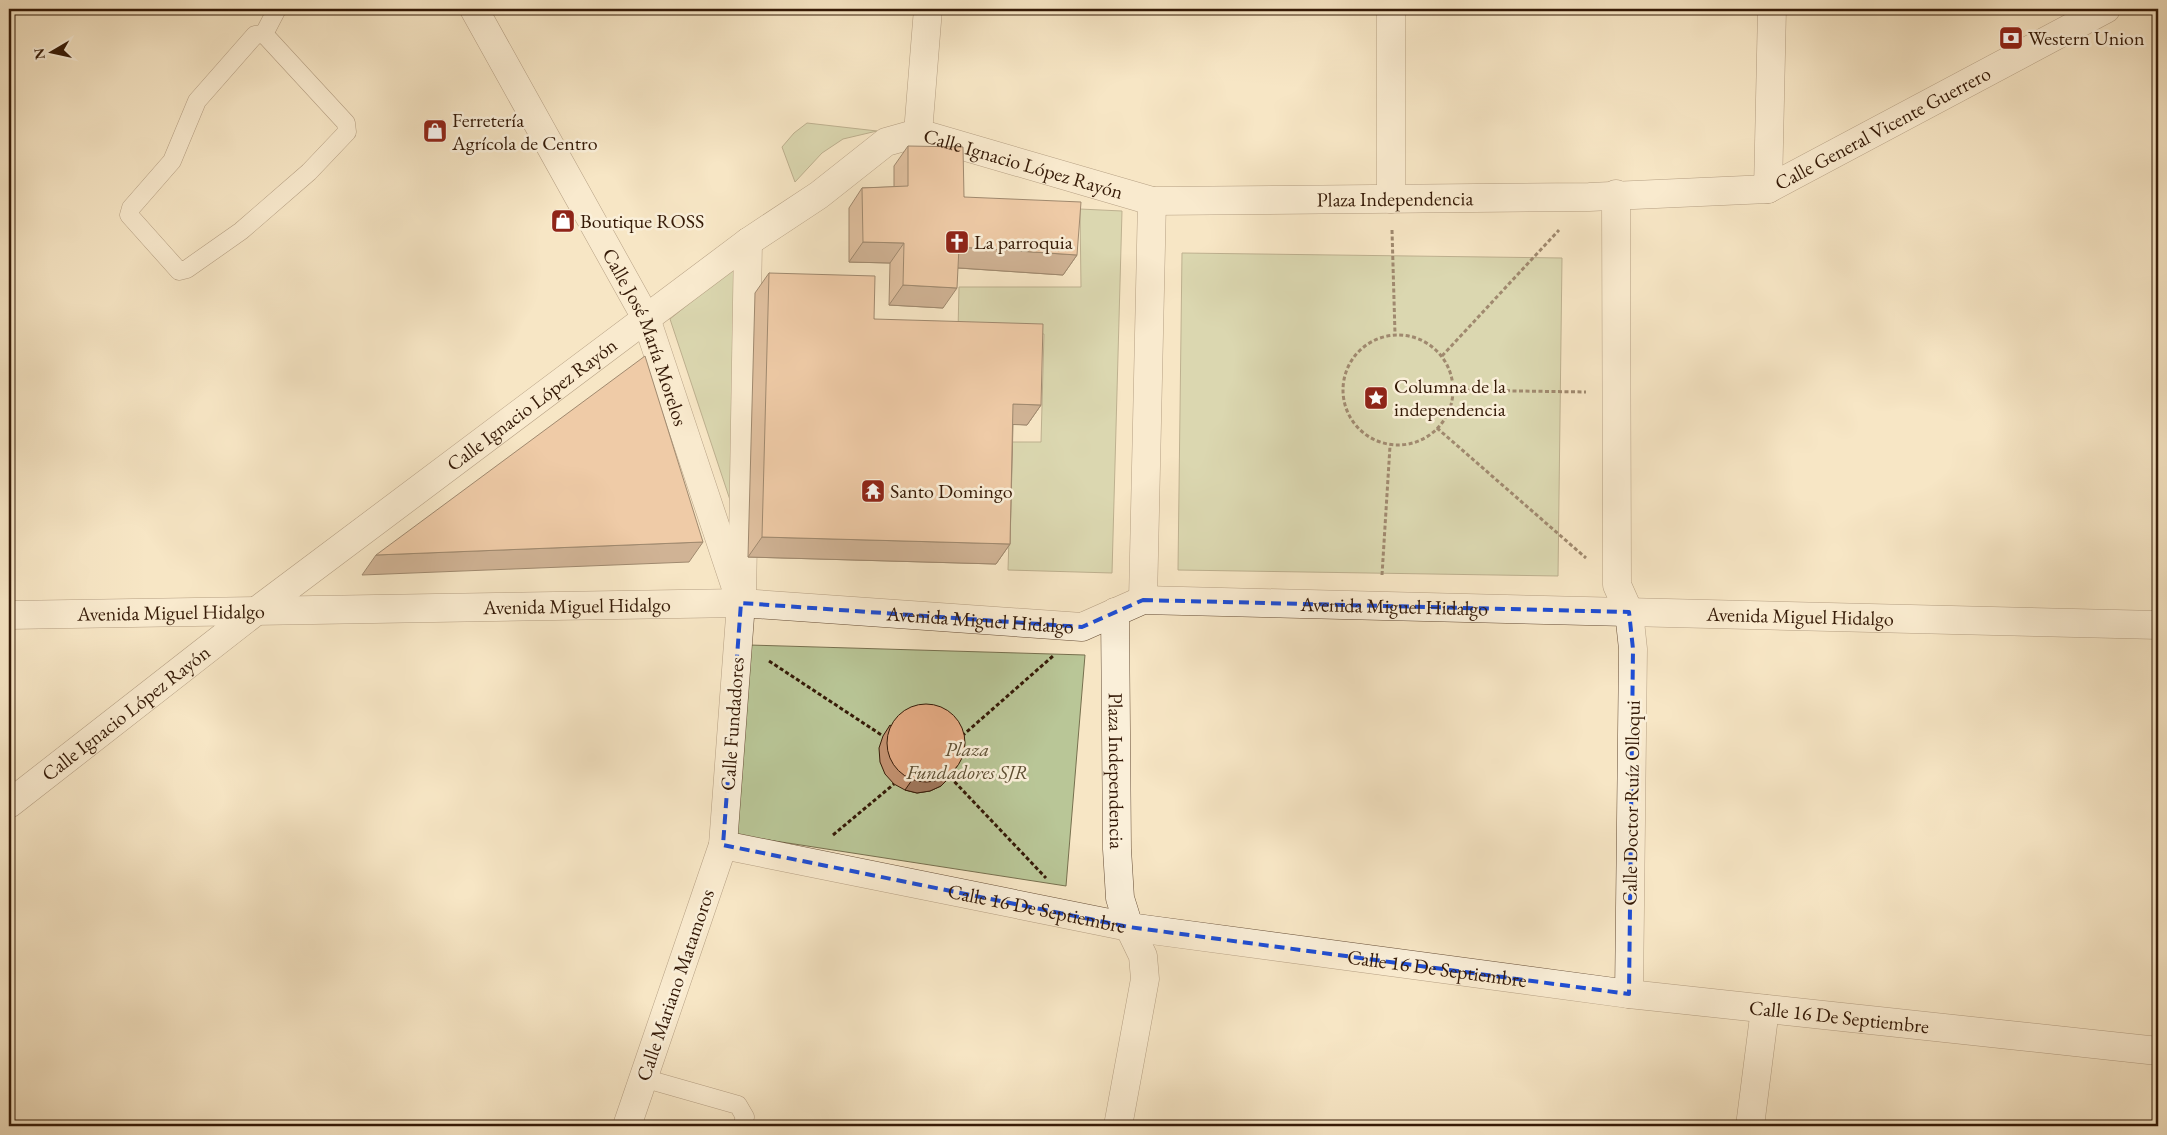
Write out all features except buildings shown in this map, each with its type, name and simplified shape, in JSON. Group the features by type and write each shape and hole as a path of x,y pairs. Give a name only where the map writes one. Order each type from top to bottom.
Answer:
{"street":[{"name":"Calle José María Morelos","path":"474,9 646,318 742,602"},
{"path":"918,133 928,9"},
{"path":"1391,9 1391,199"},
{"path":"1768,189 1772,9"},
{"name":"Calle General Vicente Guerrero","path":"1616,194 1768,189 2106,9"},
{"name":"Calle Ignacio López Rayón","path":"9,804 255,612 748,242 818,195 886,142 918,133 1152,201"},
{"path":"1616,194 1617,585 1629,612"},
{"name":"Plaza Independencia","path":"1152,201 1391,199 1616,194"},
{"path":"1144,600 1152,201"},
{"name":"Calle Fundadores","path":"723,844 742,602 748,242"},
{"name":"Avenida Miguel Hidalgo","path":"9,615 742,602 1082,627 1144,600 1380,604 2158,625"},
{"name":"Plaza Independencia","path":"1115,612 1117,849 1120,898 1129,927 1143,956 1145,979 1118,1126"},
{"name":"Calle Doctor Ruíz Olloqui","path":"1629,612 1633,649 1629,994"},
{"name":"Calle 16 De Septiembre","path":"723,844 1129,927 1629,994 2158,1051"},
{"name":"Calle Mariano Matamoros","path":"627,1126 723,844"},
{"path":"1750,1126 1765,1009"}],"lane":[{"path":"264,34 277,9"},
{"path":"264,34 346,123 348,132 309,172 241,231 187,269 179,271 130,215 130,208 172,161 197,101 255,35 264,34"},
{"path":"643,1078 738,1106 745,1118 742,1126"}],"path":[{"path":"1442,356 1589,196"},
{"path":"1391,199 1395,334"},
{"path":"1395,334 1412,336 1428,343 1442,356 1450,371 1454,390 1451,409 1427,439 1409,446 1390,446 1372,440 1356,428 1347,413 1343,396 1344,378 1351,361 1362,348 1377,338 1395,334"},
{"path":"1454,390 1618,392"},
{"path":"1437,428 1617,585"},
{"path":"1380,604 1390,446"},
{"path":"955,741 1055,655 1082,627"},
{"path":"739,641 883,736"},
{"path":"950,777 1051,883"},
{"path":"801,861 894,784"}],"highlighted area":[{"path":"1143,600 1629,612 1633,649 1629,994 1129,927 723,845 741,603 1082,627"}],"green space":[{"path":"807,123 877,131 843,139 822,153 795,182 782,147 794,133"},
{"path":"1080,209 1122,211 1112,573 1008,570 1012,442 1041,442 1044,334 958,331 959,287 1081,287"},
{"path":"1182,253 1562,258 1558,576 1178,570"},
{"path":"739,263 733,509 670,319"},
{"name":"Plaza Fundadores SJR","path":"749,645 1085,655 1066,886 736,835"}],"place":[{"name":"Western Union","path":"2011,38"},
{"name":"Ferretería Agrícola de Centro","path":"435,131"},
{"name":"Boutique ROSS","path":"563,221"},
{"name":"La parroquia","path":"957,242"},
{"name":"Columna de la independencia","path":"1376,398"},
{"name":"Santo Domingo","path":"873,491"}]}
